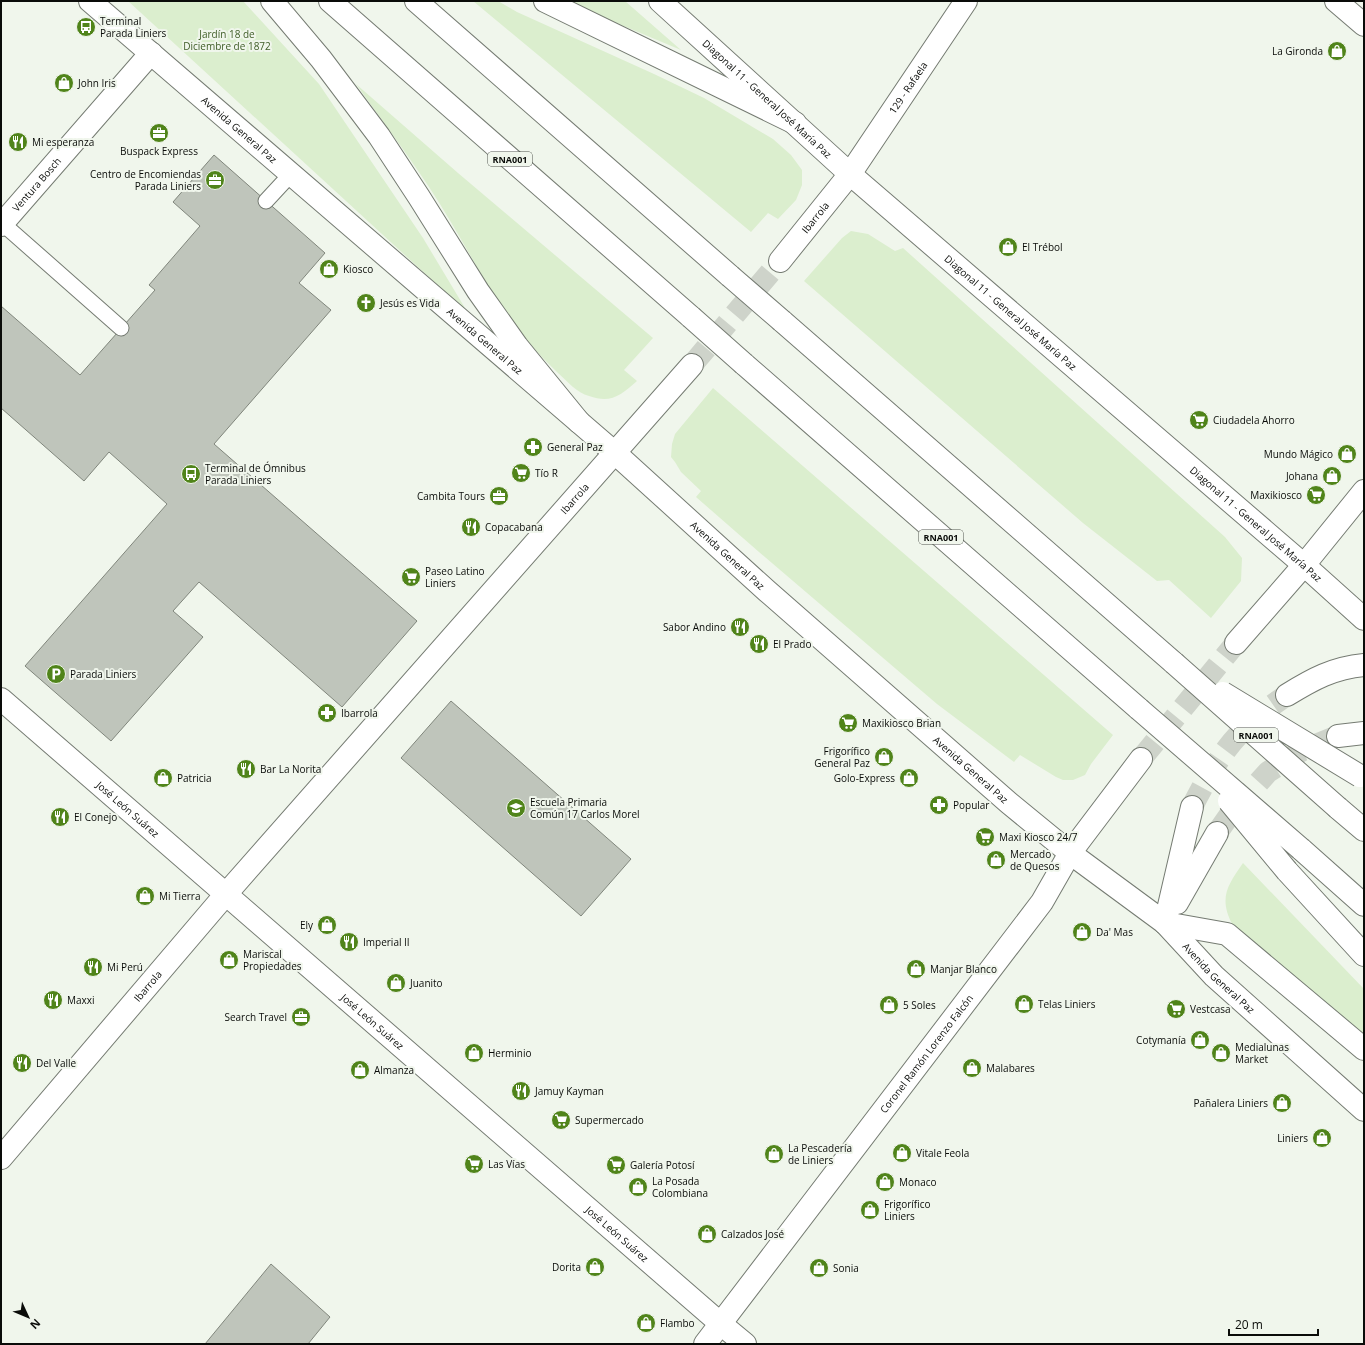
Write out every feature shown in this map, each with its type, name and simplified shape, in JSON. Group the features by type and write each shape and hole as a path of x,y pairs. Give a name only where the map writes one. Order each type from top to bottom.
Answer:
{"main road":[{"name":"Avenida General Paz","path":"90,1 579,422 767,591 1009,803 1070,853 1165,923 1214,976 1364,1110"},
{"path":"272,1 321,59 379,136 478,291 517,346 579,422"},
{"name":"RNA001","path":"330,1 1139,710 1364,904"},
{"name":"RNA001","path":"416,1 1364,830"},
{"path":"545,1 795,123"},
{"name":"Diagonal 11 - General José María Paz","path":"660,1 850,174 1304,565 1364,619"},
{"name":"129 - Rafaela","path":"850,174 966,1"},
{"path":"1336,1 1364,25"},
{"name":"Ventura Bosch","path":"2,224 151,53"},
{"name":"Ibarrola","path":"780,261 850,174"},
{"name":"Ibarrola","path":"1,1158 226,894 692,365"},
{"path":"1236,643 1304,565 1364,491"},
{"path":"1172,661 1362,778"},
{"path":"1287,695 1316,677 1349,666 1364,665"},
{"name":"José León Suárez","path":"1,699 745,1344"},
{"path":"1338,736 1364,733"},
{"path":"1190,753 1286,871 1364,956"},
{"name":"Coronel Ramón Lorenzo Falcón","path":"705,1344 1042,902 1070,853 1141,759"},
{"path":"1165,923 1192,807"},
{"path":"1165,923 1217,833"},
{"path":"1165,923 1227,934 1364,1048"}],"lane":[{"path":"266,202 291,174"},
{"path":"2,224 121,328"}],"green space":[{"name":"Jardín 18 de Diciembre de 1872","path":"128,1 243,1 319,84 423,238 468,313"},
{"path":"473,1 498,1 517,12 704,98 773,139 791,155 802,170 802,185 796,200 778,219 768,213 751,232"},
{"path":"569,1 625,1 681,50 595,14"},
{"path":"356,84 458,173 653,338 624,370 637,381 615,397 604,399 597,398 576,390 531,346 493,294 429,187"},
{"path":"851,231 868,234 895,251 903,248 1225,537 1242,558 1241,581 1211,618 1169,580 1157,581 1083,523 804,281 842,238"},
{"path":"713,388 1113,735 1091,764 1085,775 1073,780 1063,780 1020,755 1014,762 937,704 696,497 701,491 681,472 671,457 672,444 675,434"},
{"path":"1243,863 1364,989 1364,1037 1232,924 1226,907 1227,892"}],"building":[{"path":"214,155 325,253 299,283 331,310 214,444 417,621 342,707 199,582 173,611 203,637 111,741 25,666 167,504 109,452 84,481 1,408 1,306 80,375 155,290 149,285 200,226 173,202"},
{"name":"Escuela Primaria Común 17 Carlos Morel","path":"451,701 631,859 581,916 401,758"},
{"path":"271,1264 330,1317 308,1344 205,1344"}],"tunnel":[{"path":"692,365 780,261"},
{"path":"1141,759 1236,643"},
{"path":"1192,807 1212,770 1228,747 1260,714 1287,695"},
{"path":"1217,833 1231,813 1268,772 1301,751 1338,736"}],"place":[{"name":"Terminal Parada Liniers","path":"86,27"},
{"name":"La Gironda","path":"1337,51"},
{"name":"John Iris","path":"64,83"},
{"name":"Buspack Express","path":"159,133"},
{"name":"Mi esperanza","path":"18,142"},
{"name":"Centro de Encomiendas Parada Liniers","path":"215,180"},
{"name":"El Trébol","path":"1008,247"},
{"name":"Kiosco","path":"329,269"},
{"name":"Jesús es Vida","path":"366,303"},
{"name":"Ciudadela Ahorro","path":"1199,420"},
{"name":"General Paz","path":"533,447"},
{"name":"Mundo Mágico","path":"1347,454"},
{"name":"Tío R","path":"521,473"},
{"name":"Terminal de Ómnibus Parada Liniers","path":"191,474"},
{"name":"Johana","path":"1332,476"},
{"name":"Maxikiosco","path":"1316,495"},
{"name":"Cambita Tours","path":"499,496"},
{"name":"Copacabana","path":"471,527"},
{"name":"Paseo Latino Liniers","path":"411,577"},
{"name":"Sabor Andino","path":"740,627"},
{"name":"El Prado","path":"759,644"},
{"name":"Parada Liniers","path":"56,674"},
{"name":"Ibarrola","path":"327,713"},
{"name":"Maxikiosco Brian","path":"848,723"},
{"name":"Frigorífico General Paz","path":"884,757"},
{"name":"Bar La Norita","path":"246,769"},
{"name":"Patricia","path":"163,778"},
{"name":"Golo-Express","path":"909,778"},
{"name":"Popular","path":"939,805"},
{"name":"Escuela Primaria Común 17 Carlos Morel","path":"516,808"},
{"name":"El Conejo","path":"60,817"},
{"name":"Maxi Kiosco 24/7","path":"985,837"},
{"name":"Mercado de Quesos","path":"996,860"},
{"name":"Mi Tierra","path":"145,896"},
{"name":"Ely","path":"327,925"},
{"name":"Da' Mas","path":"1082,932"},
{"name":"Imperial II","path":"349,942"},
{"name":"Mariscal Propiedades","path":"229,960"},
{"name":"Mi Perú","path":"93,967"},
{"name":"Manjar Blanco","path":"916,969"},
{"name":"Juanito","path":"396,983"},
{"name":"Maxxi","path":"53,1000"},
{"name":"Telas Liniers","path":"1024,1004"},
{"name":"5 Soles","path":"889,1005"},
{"name":"Vestcasa","path":"1176,1009"},
{"name":"Search Travel","path":"301,1017"},
{"name":"Cotymanía","path":"1200,1040"},
{"name":"Herminio","path":"474,1053"},
{"name":"Medialunas Market","path":"1221,1053"},
{"name":"Del Valle","path":"22,1063"},
{"name":"Malabares","path":"972,1068"},
{"name":"Almanza","path":"360,1070"},
{"name":"Jamuy Kayman","path":"521,1091"},
{"name":"Pañalera Liniers","path":"1282,1103"},
{"name":"Supermercado","path":"561,1120"},
{"name":"Liniers","path":"1322,1138"},
{"name":"Vitale Feola","path":"902,1153"},
{"name":"La Pescadería de Liniers","path":"774,1154"},
{"name":"Las Vías","path":"474,1164"},
{"name":"Galería Potosí","path":"616,1165"},
{"name":"Monaco","path":"885,1182"},
{"name":"La Posada Colombiana","path":"638,1187"},
{"name":"Frigorífico Liniers","path":"870,1210"},
{"name":"Calzados José","path":"707,1234"},
{"name":"Dorita","path":"595,1267"},
{"name":"Sonia","path":"819,1268"},
{"name":"Flambo","path":"646,1323"}]}
